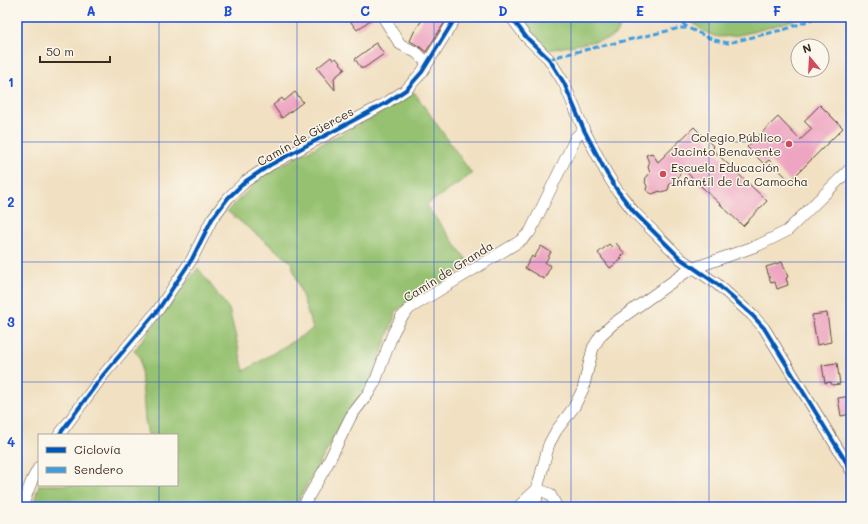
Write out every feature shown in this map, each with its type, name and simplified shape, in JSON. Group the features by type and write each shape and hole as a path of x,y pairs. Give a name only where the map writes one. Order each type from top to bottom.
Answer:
{"street":[{"path":"383,17 400,44 417,53 427,63"},
{"name":"Camín de Güerces","path":"61,434 104,374 158,310 192,259 212,219 228,198 246,181 270,165 386,103 407,89 422,72 456,17"},
{"path":"511,17 526,37 549,59 564,83 584,130 617,190 634,212 663,242 694,268 717,284 752,315 764,328 851,470"},
{"name":"Camín de Granda","path":"304,507 351,416 376,382 393,333 401,318 410,308 520,241 530,232 576,137 584,130"},
{"path":"536,507 537,489 549,444 556,431 574,406 583,389 593,348 601,334 613,324 694,268 759,245 787,231 851,168"},
{"path":"22,507 32,480 38,469"},
{"path":"518,507 537,489"},
{"path":"537,489 550,494 557,507"}],"green space":[{"path":"519,17 621,17 618,31 607,39 548,50"},
{"path":"686,17 802,17 758,31 722,37 714,36 706,32"},
{"path":"414,92 472,174 426,205 470,264 397,310 371,381 346,415 300,497 296,507 35,507 33,505 39,486 178,486 178,434 148,434 145,420 140,357 134,351 198,268 229,309 244,371 313,329 291,262 227,211 266,173 370,119"}],"building":[{"path":"347,17 374,17 357,30"},
{"path":"424,17 448,17 426,52 410,41"},
{"path":"376,43 384,54 364,68 361,68 355,59"},
{"path":"331,57 333,60 336,58 345,69 334,78 335,90 317,68"},
{"path":"295,92 303,102 282,118 273,105 282,98 284,101"},
{"name":"Colegio Público Jacinto Benavente","path":"820,105 843,128 790,181 769,160 764,164 747,147 778,117 800,140 812,129 804,121"},
{"path":"694,127 714,147 712,149 767,201 743,226 682,168 676,183 670,183 668,190 652,194 646,190 647,186 645,179 650,173 646,155 652,153 658,162"},
{"path":"616,243 625,254 620,257 622,259 610,268 598,253 609,244 612,247"},
{"path":"541,246 551,252 545,263 551,266 544,279 525,268 532,256 534,258"},
{"path":"782,262 788,277 786,278 788,285 777,289 775,282 771,283 766,267"},
{"path":"827,313 831,342 817,345 812,315"},
{"path":"837,363 840,384 832,385 831,382 825,383 822,365"},
{"path":"851,396 851,414 841,416 838,398"}],"marked path":[{"path":"676,17 688,28 714,40 728,43 786,29 818,17"},
{"path":"549,59 680,28 688,28"}],"cycle path":[{"path":"60,434 104,374 158,310 192,259 212,219 228,198 246,181 270,165 386,103 407,89 422,72 456,17"},
{"path":"511,17 526,37 549,59 564,83 584,130 617,190 634,212 681,259 717,284 752,315 764,328 851,470"}],"place":[{"name":"Colegio Público Jacinto Benavente","path":"789,144"},
{"name":"Escuela Educación Infantil de La Camocha","path":"663,174"}]}
